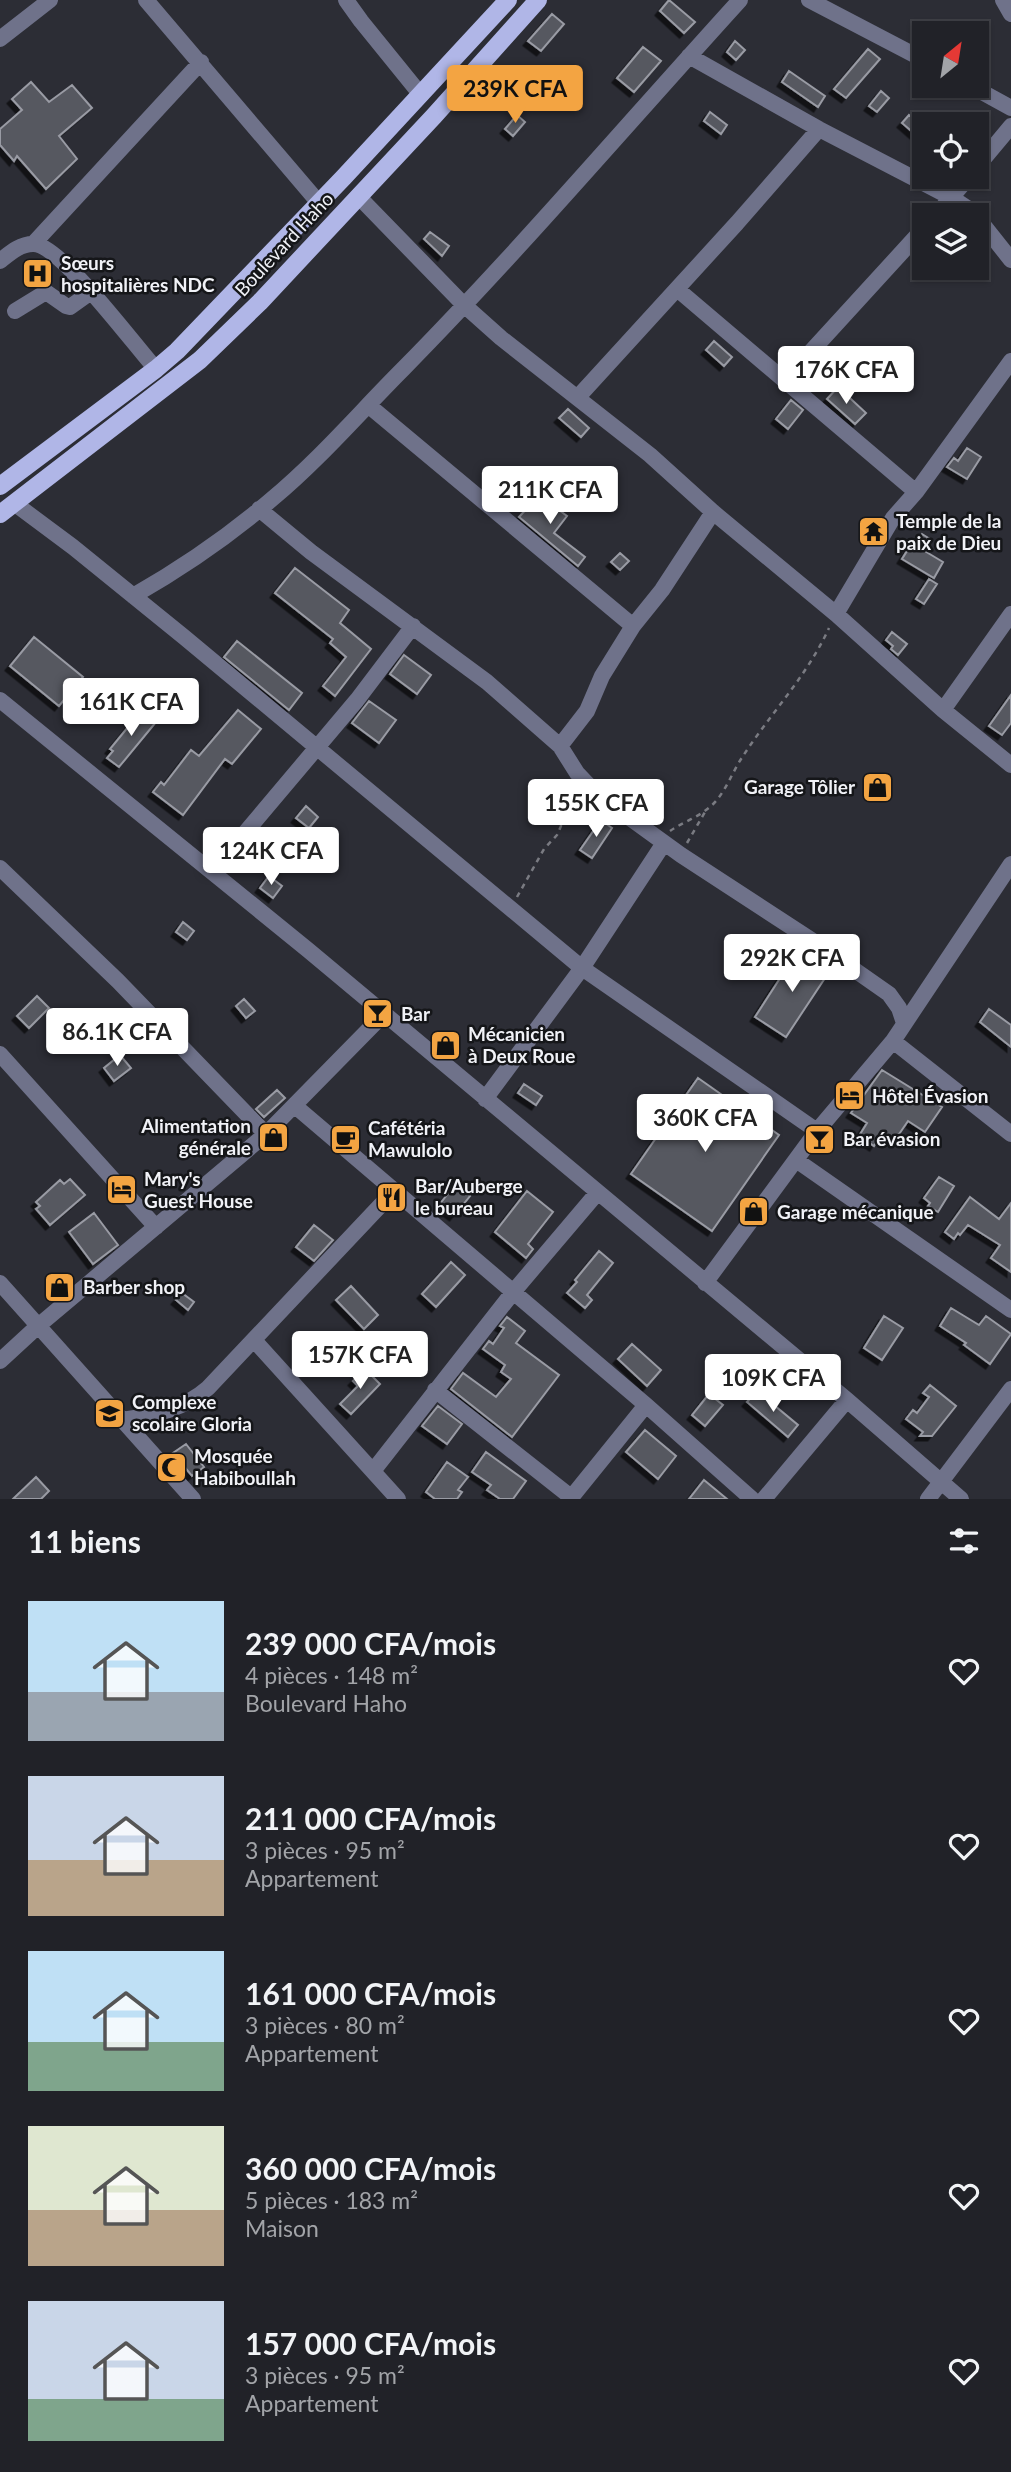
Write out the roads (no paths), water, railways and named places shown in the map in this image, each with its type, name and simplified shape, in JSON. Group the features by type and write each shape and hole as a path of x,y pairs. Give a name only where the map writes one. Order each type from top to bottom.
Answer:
{"main road":[{"name":"Boulevard Haho","path":"0,486 177,351 508,0"},
{"name":"Boulevard Haho","path":"7,508 200,360 260,302 538,0"}],"street":[{"path":"0,39 50,0"},
{"path":"146,0 318,203"},
{"path":"346,0 360,22 421,95"},
{"path":"133,596 206,550 259,509 322,453 583,176 740,0"},
{"path":"809,0 912,54"},
{"path":"1003,0 1011,14"},
{"path":"689,55 974,212 1011,260"},
{"path":"34,243 201,62"},
{"path":"989,96 1011,108"},
{"path":"989,152 1011,126"},
{"path":"578,397 819,129"},
{"path":"947,203 959,189"},
{"path":"358,196 501,338 650,456 836,614 943,710 1011,765"},
{"path":"785,380 912,241"},
{"path":"0,260 21,246 34,243 46,246 67,265 156,369"},
{"path":"677,289 916,492"},
{"path":"15,311 46,292 69,307 91,292"},
{"path":"836,614 893,518 916,492 1011,361"},
{"path":"368,405 633,626"},
{"path":"7,508 133,596 582,968 817,1131"},
{"path":"259,509 311,552 487,682 560,746 577,773 594,791 681,855 889,994 900,1008 904,1023"},
{"path":"560,746 587,711 602,676 633,626 662,590 713,512"},
{"path":"943,710 1011,614"},
{"path":"212,872 357,700 413,626"},
{"path":"0,700 598,1192 961,1499"},
{"path":"485,1099 582,968 664,843"},
{"path":"705,1283 817,1131 893,1041 1011,864"},
{"path":"0,868 118,981 266,1134"},
{"path":"0,1361 38,1325 266,1134 383,1015"},
{"path":"893,1041 1011,1134"},
{"path":"0,1054 156,1227"},
{"path":"295,1106 514,1291 752,1499"},
{"path":"796,1160 1011,1310"},
{"path":"122,1420 155,1415 193,1401 394,1191"},
{"path":"373,1471 514,1291 598,1192"},
{"path":"0,1283 193,1499"},
{"path":"254,1340 398,1499"},
{"path":"928,1499 1011,1389"},
{"path":"435,1390 570,1498 646,1405"},
{"path":"764,1499 847,1400"}],"place":[{"name":"Sœurs hospitalières NDC","path":"38,274"},
{"name":"Temple de la paix de Dieu","path":"873,532"},
{"name":"Garage Tôlier","path":"878,787"},
{"name":"Bar","path":"378,1014"},
{"name":"Mécanicien à Deux Roue","path":"445,1045"},
{"name":"Hôtel Évasion","path":"849,1096"},
{"name":"Alimentation générale","path":"274,1137"},
{"name":"Cafétéria Mawulolo","path":"345,1139"},
{"name":"Bar évasion","path":"820,1139"},
{"name":"Mary's Guest House","path":"121,1190"},
{"name":"Bar/Auberge le bureau","path":"392,1197"},
{"name":"Garage mécanique","path":"754,1212"},
{"name":"Barber shop","path":"60,1287"},
{"name":"Complexe scolaire Gloria","path":"109,1413"},
{"name":"Mosquée Habiboullah","path":"171,1467"}]}
